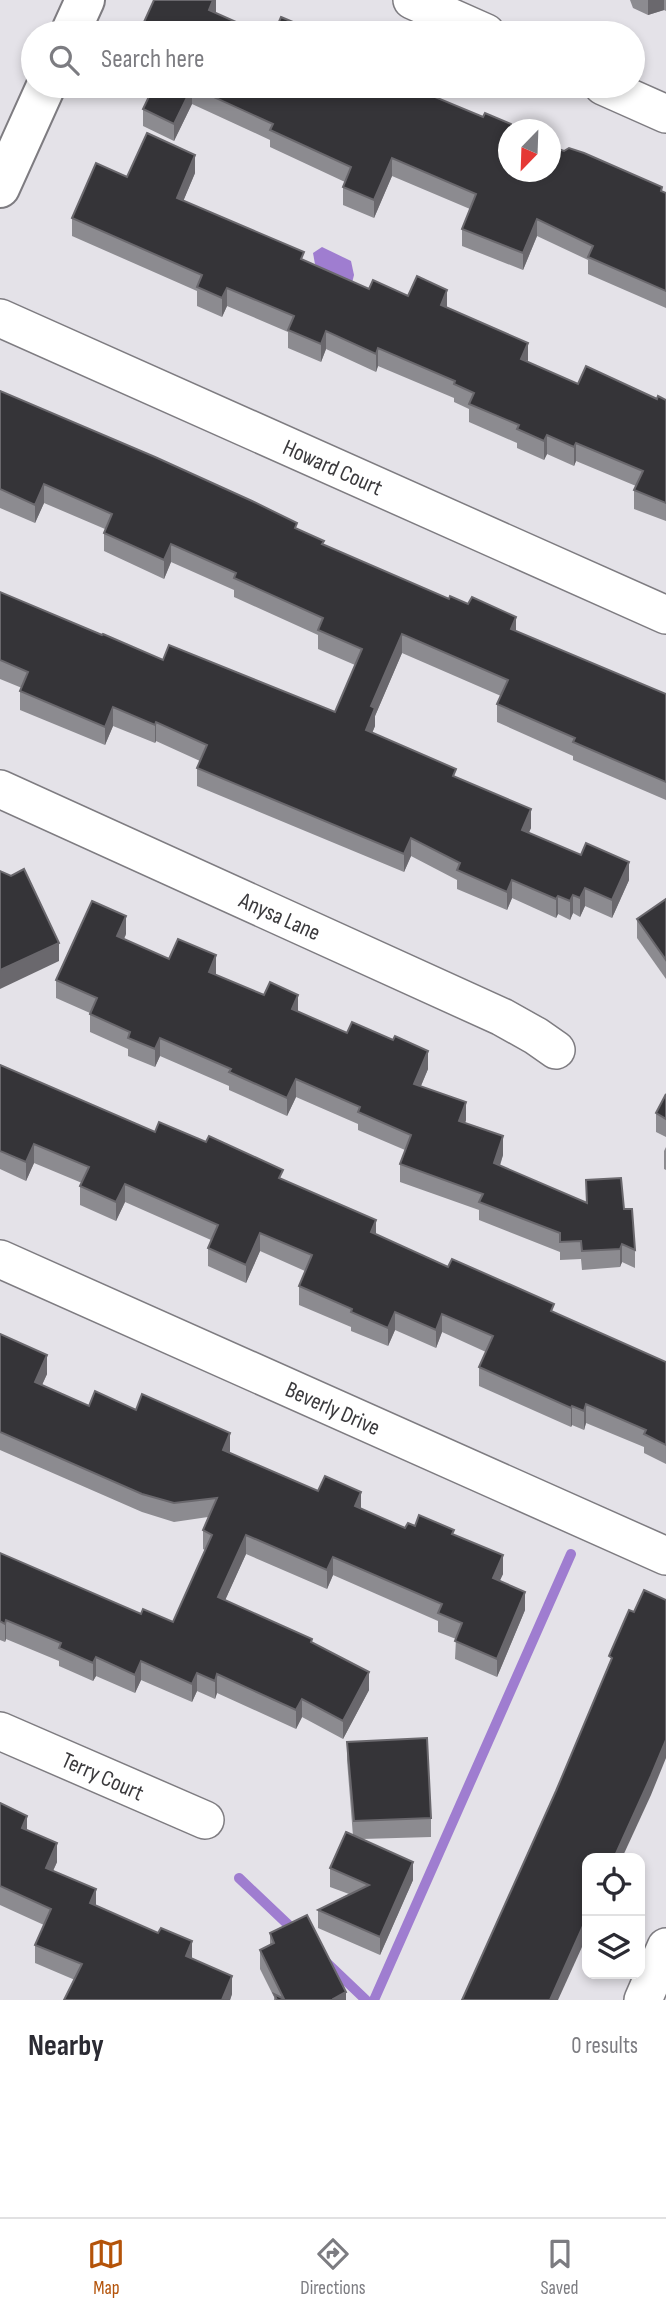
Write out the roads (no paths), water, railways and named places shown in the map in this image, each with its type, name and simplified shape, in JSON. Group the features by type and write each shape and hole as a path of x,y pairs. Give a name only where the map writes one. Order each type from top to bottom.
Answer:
{"street":[{"path":"75,21 85,0"},
{"path":"412,0 459,21"},
{"path":"0,188 41,98"},
{"path":"630,98 666,114"},
{"name":"Howard Court","path":"0,318 666,615"},
{"name":"Anysa Lane","path":"0,789 502,1017 556,1050"},
{"name":"Beverly Drive","path":"0,1259 666,1556"},
{"name":"Terry Court","path":"0,1731 205,1821"},
{"path":"643,2000 666,1947"}],"waterway":[{"path":"374,2000 571,1554"},
{"path":"239,1878 298,1934"},
{"path":"324,1960 366,2000"}]}
